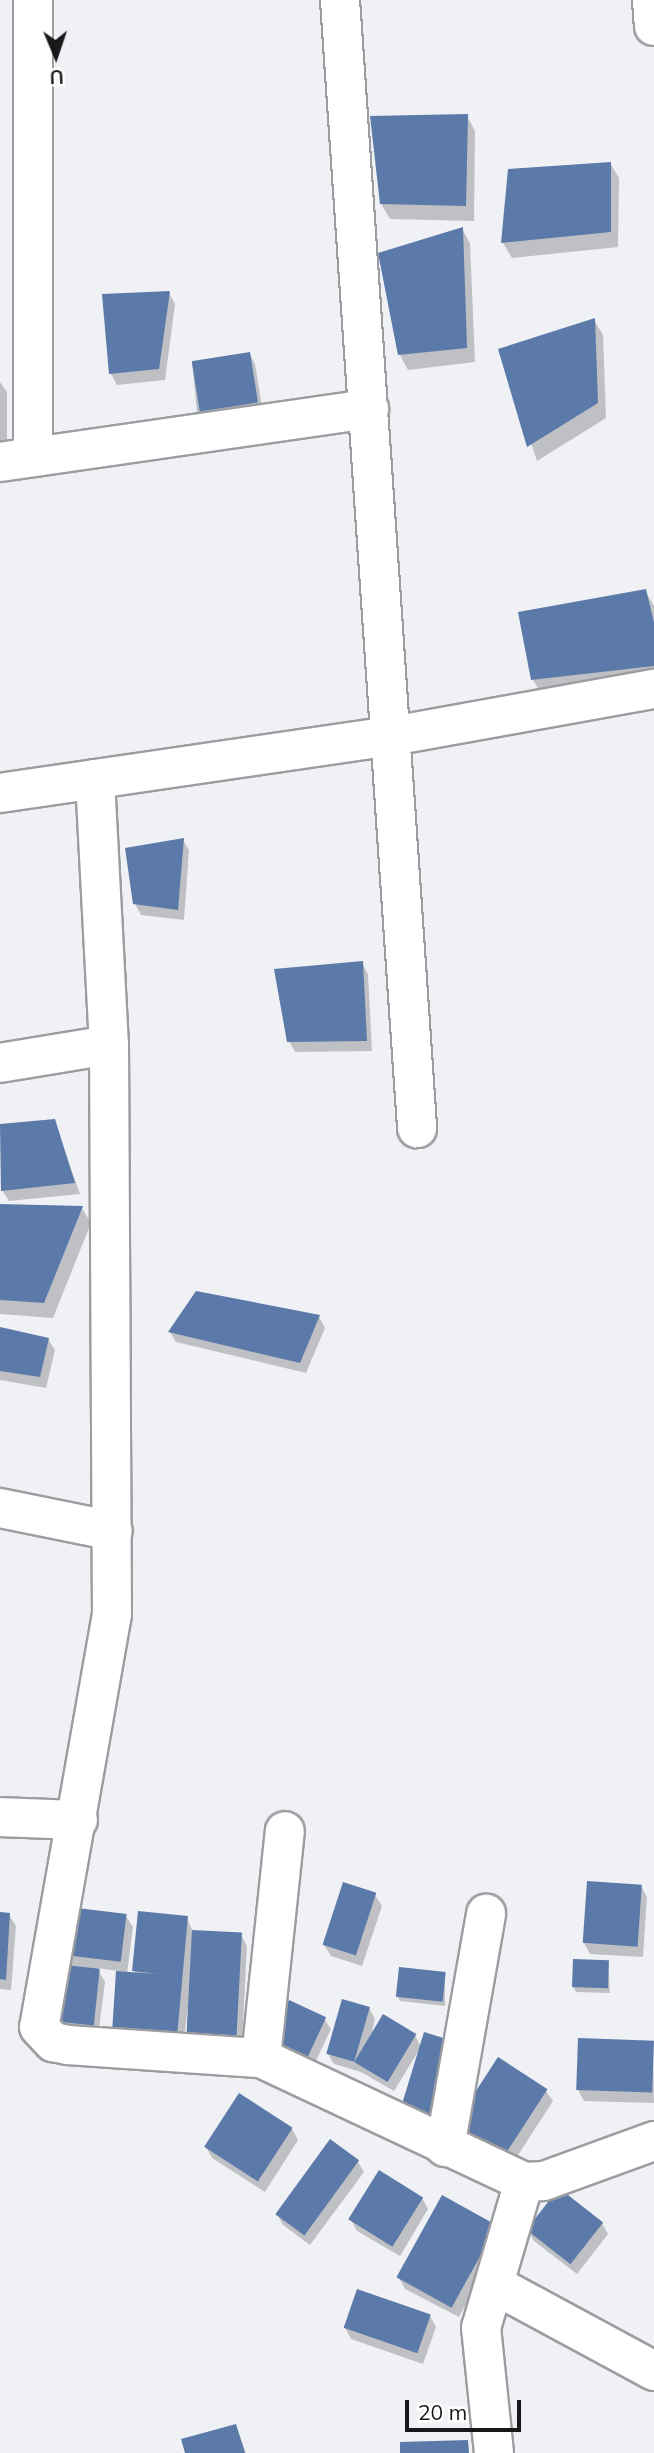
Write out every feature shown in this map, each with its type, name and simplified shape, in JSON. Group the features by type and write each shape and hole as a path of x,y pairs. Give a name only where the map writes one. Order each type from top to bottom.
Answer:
{"street":[{"path":"33,0 17,459 369,409"},
{"path":"340,0 417,1128"},
{"path":"652,0 654,26"},
{"path":"0,793 392,736 654,689"},
{"path":"95,779 108,1045 112,1614 79,1820 38,2015 44,2037 68,2045 261,2058 524,2182 544,2181 654,2141"},
{"path":"0,1063 108,1045"},
{"path":"0,1508 113,1531"},
{"path":"0,1817 79,1820"},
{"path":"261,2058 285,1831"},
{"path":"445,2147 486,1914"},
{"path":"494,2453 481,2328 524,2182"},
{"path":"495,2285 654,2371"}],"building":[{"path":"468,114 466,206 380,204 370,116"},
{"path":"611,162 611,232 501,243 508,169"},
{"path":"463,227 467,348 398,355 378,253"},
{"path":"170,291 159,369 109,374 102,294"},
{"path":"595,318 598,403 527,447 498,349"},
{"path":"250,352 258,402 200,412 192,361"},
{"path":"646,589 654,623 654,666 531,680 518,612"},
{"path":"184,838 178,910 133,904 125,848"},
{"path":"363,961 367,1041 287,1042 274,969"},
{"path":"55,1119 75,1183 1,1191 0,1124"},
{"path":"0,1204 83,1206 44,1303 0,1300"},
{"path":"196,1291 320,1315 300,1363 168,1332"},
{"path":"0,1327 49,1338 40,1377 0,1371"},
{"path":"587,1881 642,1885 638,1947 583,1943"},
{"path":"343,1882 376,1893 356,1956 323,1945"},
{"path":"69,1907 127,1914 121,1962 63,1955"},
{"path":"138,1911 188,1916 177,2037 112,2033 116,1971 158,1974 132,1971"},
{"path":"0,1912 10,1913 6,1980 0,1979"},
{"path":"192,1930 242,1933 237,2035 187,2033"},
{"path":"573,1959 609,1960 608,1988 572,1987"},
{"path":"55,1964 100,1969 94,2025 49,2021"},
{"path":"399,1967 446,1972 443,2002 396,1997"},
{"path":"342,1999 370,2007 354,2062 326,2054"},
{"path":"289,2000 326,2017 302,2068 265,2051"},
{"path":"383,2014 416,2034 388,2082 354,2062"},
{"path":"424,2032 457,2042 429,2132 397,2122"},
{"path":"578,2038 654,2041 652,2093 576,2090"},
{"path":"498,2057 547,2089 504,2156 454,2124"},
{"path":"239,2093 293,2128 258,2182 204,2147"},
{"path":"330,2139 359,2160 304,2235 275,2214"},
{"path":"379,2170 423,2198 392,2247 348,2219"},
{"path":"559,2188 603,2222 570,2264 526,2230"},
{"path":"442,2195 497,2226 452,2308 396,2277"},
{"path":"357,2289 431,2314 417,2353 344,2328"},
{"path":"236,2424 245,2453 185,2453 181,2439"},
{"path":"468,2440 469,2453 400,2453 400,2442"}]}
